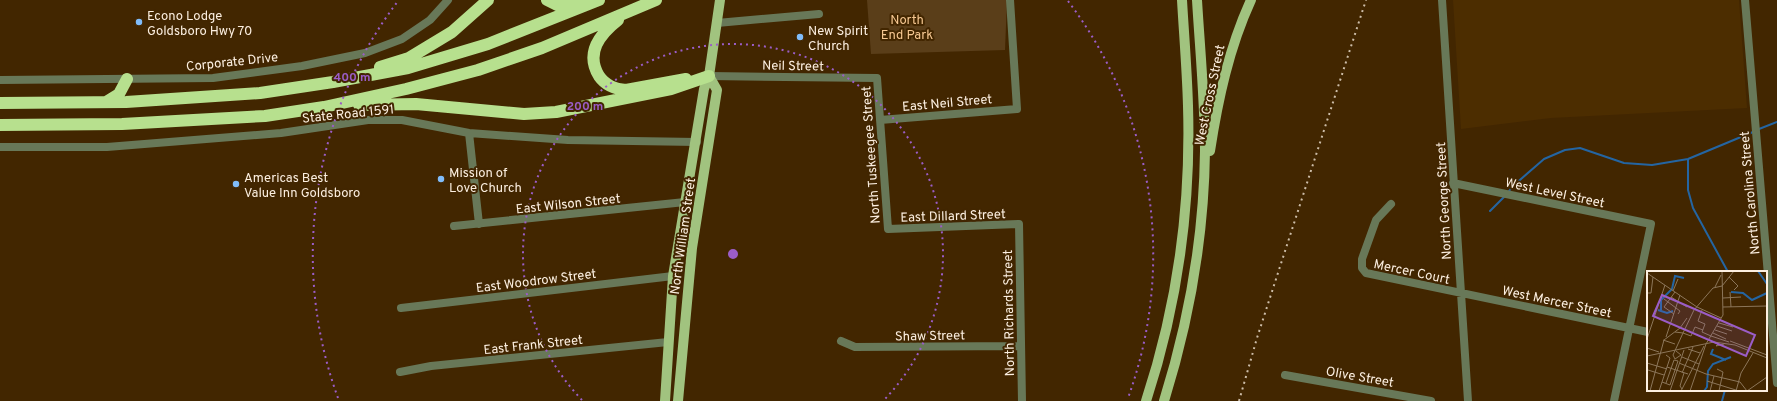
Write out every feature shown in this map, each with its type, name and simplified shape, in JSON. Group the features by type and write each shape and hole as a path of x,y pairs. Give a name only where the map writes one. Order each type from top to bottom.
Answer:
{"highway":[{"path":"333,82 409,58 452,32 488,0"},
{"path":"547,0 559,6 592,0"},
{"path":"0,103 148,101 260,93 333,82 408,68 488,44 599,0"},
{"path":"656,0 617,20 604,33 596,44 592,61 601,79 608,86 626,90 669,80 709,76"},
{"path":"0,125 128,124 265,116 324,107 406,89 478,70 542,48 645,6"},
{"path":"324,107 416,104 524,114 556,112 672,89 709,76"},
{"path":"127,79 132,91 139,97 148,101"},
{"path":"106,102 119,94 127,79"}],"main road":[{"name":"North William Street","path":"665,401 673,276 685,202 697,142 704,89 709,76 720,0"},
{"path":"1146,401 1156,370 1173,296 1186,193 1188,106 1182,0"},
{"path":"1164,401 1172,375 1188,300 1199,233 1202,199 1205,152 1197,0"},
{"name":"West Cross Street","path":"1202,199 1224,79 1232,47 1251,0"},
{"name":"North William Street","path":"678,401 692,248 717,90 709,76"},
{"path":"1173,296 1188,300"}],"street":[{"name":"Corporate Drive","path":"0,80 213,78 302,66 365,53 384,47 416,31 430,20 448,0"},
{"name":"East Neil Street","path":"880,120 1017,109 1010,0"},
{"name":"North George Street","path":"1442,0 1468,401"},
{"name":"North Carolina Street","path":"1745,0 1777,384"},
{"path":"717,23 819,14"},
{"name":"Neil Street","path":"709,76 877,78"},
{"name":"North Tuskeegee Street","path":"877,78 888,229"},
{"name":"State Road 1591","path":"0,147 107,147 281,133 368,120 402,120 469,133 568,140 697,142"},
{"path":"469,133 479,224"},
{"name":"West Level Street","path":"1454,183 1651,224 1628,329"},
{"name":"East Wilson Street","path":"454,226 685,202"},
{"name":"Mercer Court","path":"1391,204 1376,220 1362,259 1362,268 1366,274 1460,293"},
{"name":"East Dillard Street","path":"888,229 1019,224"},
{"name":"North Richards Street","path":"1019,224 1022,401"},
{"name":"East Woodrow Street","path":"401,308 673,276"},
{"name":"West Mercer Street","path":"1460,293 1647,332"},
{"path":"1614,401 1628,329"},
{"name":"Shaw Street","path":"841,341 855,347 1020,346"},
{"name":"East Frank Street","path":"400,372 431,366 668,342"},
{"name":"Olive Street","path":"1285,375 1430,401"}],"shaded area":[{"path":"1453,0 1739,0 1747,108 1551,118 1461,129"}],"green space":[{"name":"North End Park","path":"867,0 1007,0 1005,50 871,54"}],"waterway":[{"path":"1759,129 1777,122"},
{"path":"1509,191 1544,159 1565,150 1580,148 1624,163 1652,165 1688,159 1753,132"},
{"path":"1688,159 1688,190 1693,208 1727,271"},
{"path":"1490,211 1505,196"},
{"path":"1722,401 1725,391"}],"railway":[{"path":"1239,401 1257,338 1366,0"}],"place":[{"name":"Econo Lodge Goldsboro Hwy 70","path":"139,22"},
{"name":"New Spirit Church","path":"800,37"},
{"name":"Mission of Love Church","path":"441,179"},
{"name":"Americas Best Value Inn Goldsboro","path":"236,184"}]}
